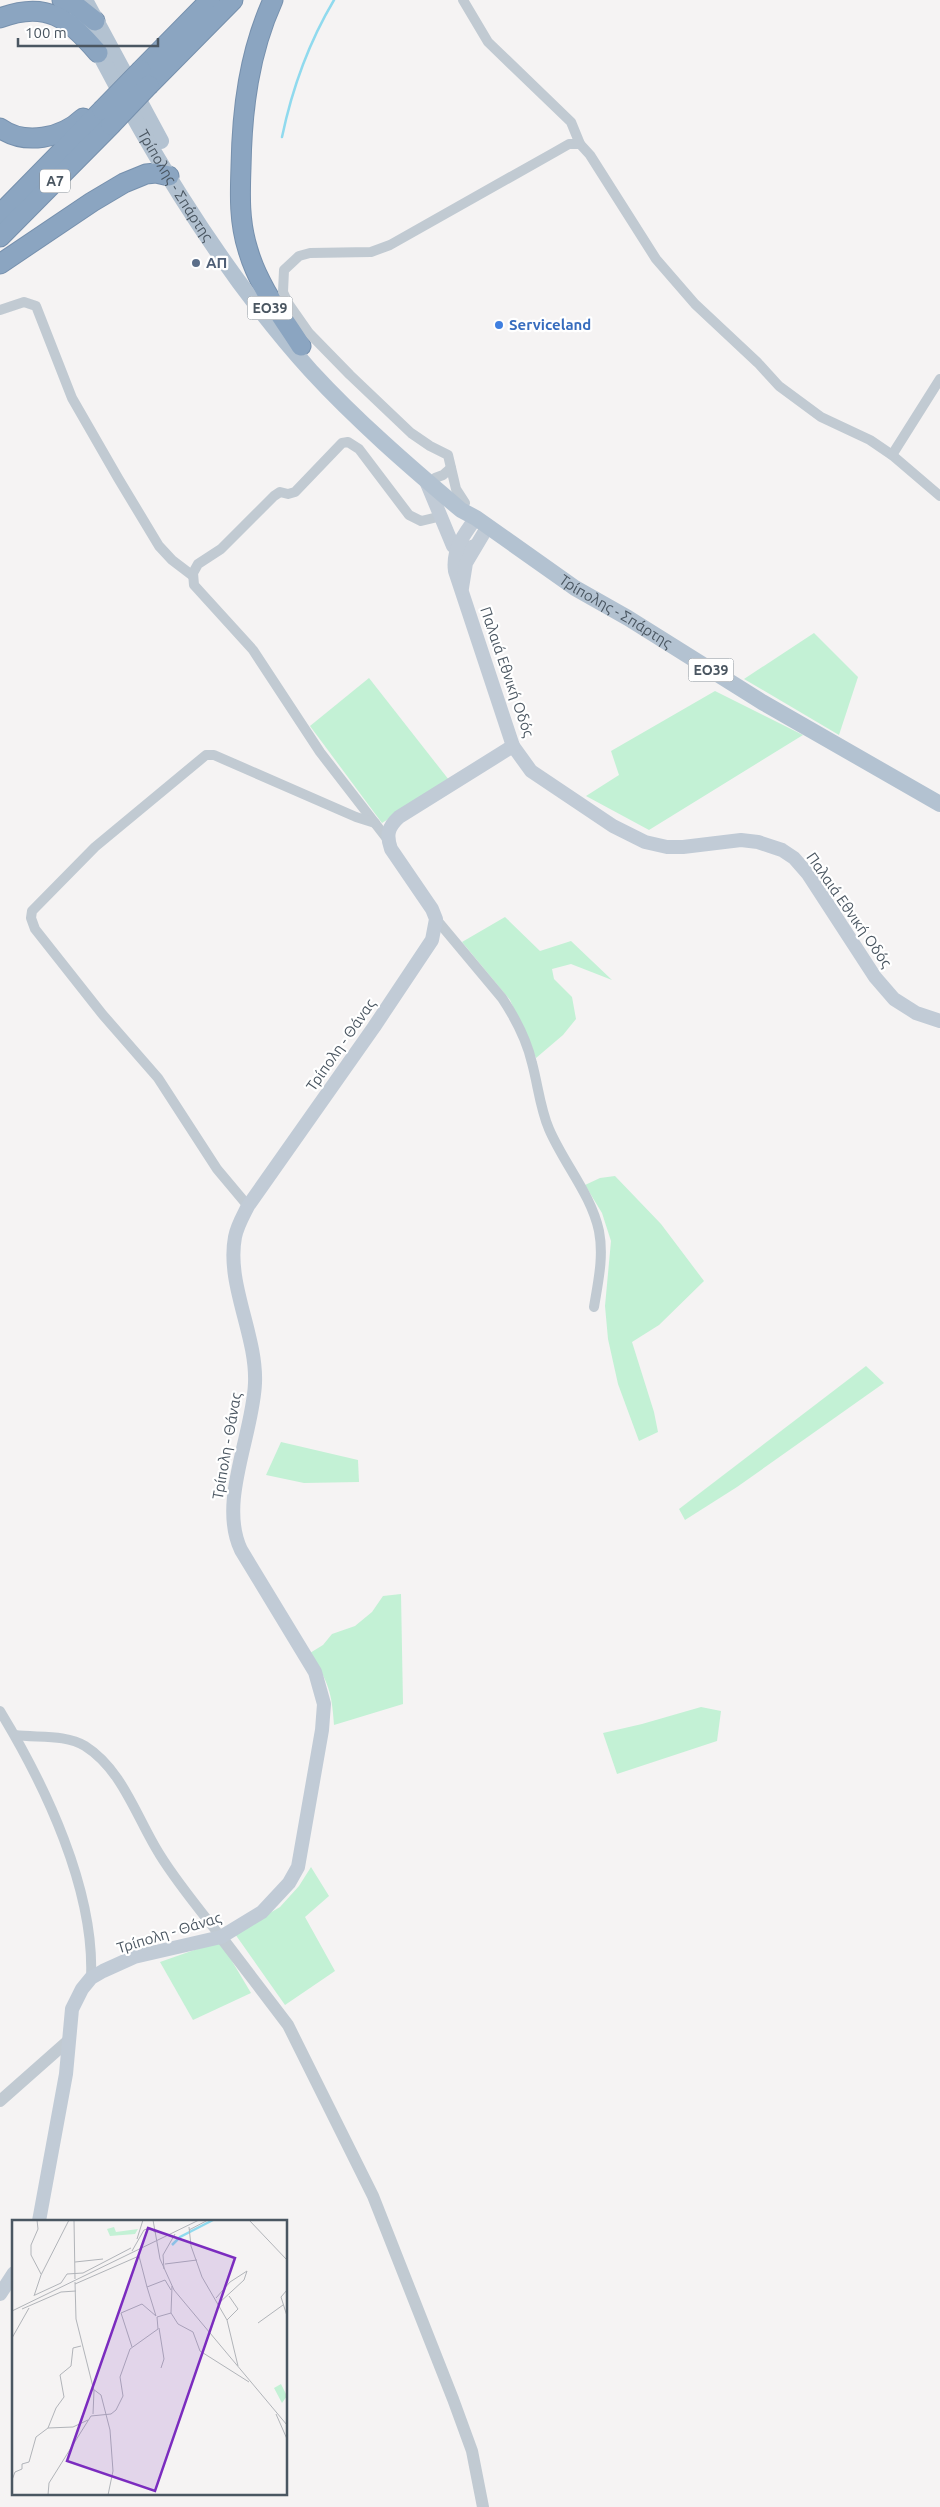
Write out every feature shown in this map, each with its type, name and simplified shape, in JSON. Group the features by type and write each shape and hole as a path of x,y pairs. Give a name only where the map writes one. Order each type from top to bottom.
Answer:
{"highway":[{"path":"0,6 10,0"},
{"name":"Α7","path":"0,237 122,90 145,78 210,0"},
{"name":"Α7","path":"0,214 104,113 232,0"},
{"path":"273,0 256,46 244,107 240,211 242,232 254,267 263,286 301,346"},
{"path":"74,1 95,21"},
{"path":"0,18 11,11 26,6 38,4 50,7 69,19 98,53"},
{"path":"0,128 25,138 46,137 104,113"},
{"path":"0,264 92,202 124,183 146,174 156,173 169,176"}],"main road":[{"name":"Τρίπολης - Σπάρτης","path":"74,1 98,53 169,176 221,255 288,344 365,426 430,479 465,503 482,522"},
{"name":"Τρίπολης - Σπάρτης","path":"95,21 160,140 204,212 268,306 301,346 347,396 461,510 482,522 575,588 628,618 762,702 940,804"},
{"path":"430,479 450,540 457,548 463,550 475,546"},
{"path":"457,548 482,522"},
{"path":"462,591 464,570 475,546 482,522"},
{"name":"Παλαιά Εθνική Οδός","path":"457,548 454,563 500,709 513,746 532,771 542,780 613,826 645,842 667,847 683,847 741,840 758,842 782,850 794,858 808,874 875,977 894,999 916,1013 940,1021"},
{"path":"436,919 432,909 391,849 388,840 389,828 399,817 513,746"},
{"name":"Τρίπολη - Θάνας","path":"39,2220 59,2118 72,2009 76,1998 92,1978 139,1955 221,1937 262,1912 295,1874 301,1853 324,1716 322,1692 315,1672 241,1550 232,1527 233,1499 248,1430 255,1381 253,1352 234,1261 234,1239 248,1206 374,1027 432,940 436,919"},
{"path":"0,2294 12,2276"}],"street":[{"path":"463,0 488,42 571,122 580,144 590,155 656,260 695,304 752,357 779,386 800,403 821,417 870,440 892,454 938,491"},
{"path":"465,503 456,489 448,454 430,446 411,432 309,334 292,311 283,292 284,270 300,256 310,253 371,252 390,245 569,144 580,144"},
{"path":"0,310 24,302 36,306 72,398 118,478 159,546 172,560 193,576"},
{"path":"892,454 940,379"},
{"path":"388,840 320,752 253,650 194,585 193,576 198,564 221,549 274,496 280,492 288,494 295,492 342,443 353,444 359,449 409,515 422,521 442,516"},
{"path":"430,479 443,475 451,468"},
{"path":"248,1206 217,1169 158,1078 103,1016 35,929 32,922 32,911 95,847 206,755 214,755 284,787 375,823"},
{"path":"436,919 502,998 511,1012 532,1061 543,1112 550,1130 593,1210 602,1252 594,1307"},
{"path":"0,1711 26,1754 71,1862 85,1907 91,1937 92,1978"},
{"path":"14,1735 73,1740 86,1746 104,1763 134,1806 149,1838 165,1863 288,2025 373,2196 457,2408 474,2459 483,2507"},
{"path":"0,2101 69,2040"}],"green space":[{"path":"814,633 858,677 839,735 744,679"},
{"path":"369,678 449,780 382,823 310,726"},
{"path":"715,691 803,735 649,830 586,796 619,775 611,751"},
{"path":"505,917 540,951 571,941 612,980 571,964 552,969 554,979 572,997 576,1019 563,1035 536,1058 510,1000 462,942"},
{"path":"615,1176 661,1224 704,1281 659,1325 632,1342 654,1412 658,1432 639,1441 618,1384 608,1339 605,1306 611,1241 602,1213 585,1185 600,1178"},
{"path":"866,1366 884,1383 737,1487 685,1520 679,1509"},
{"path":"281,1442 358,1460 359,1482 304,1483 266,1475"},
{"path":"401,1594 403,1704 334,1725 328,1687 310,1653 323,1645 332,1634 355,1626 372,1612 383,1596"},
{"path":"701,1707 721,1711 717,1741 617,1774 603,1733"},
{"path":"311,1867 329,1896 305,1917 335,1971 285,2005 235,1934 280,1907 299,1886"},
{"path":"220,1941 251,1993 193,2020 160,1962"}],"waterway":[{"path":"282,137 302,66 334,0"}],"place":[{"name":"ΑΠ","path":"196,263"},
{"name":"Serviceland","path":"499,325"}]}
